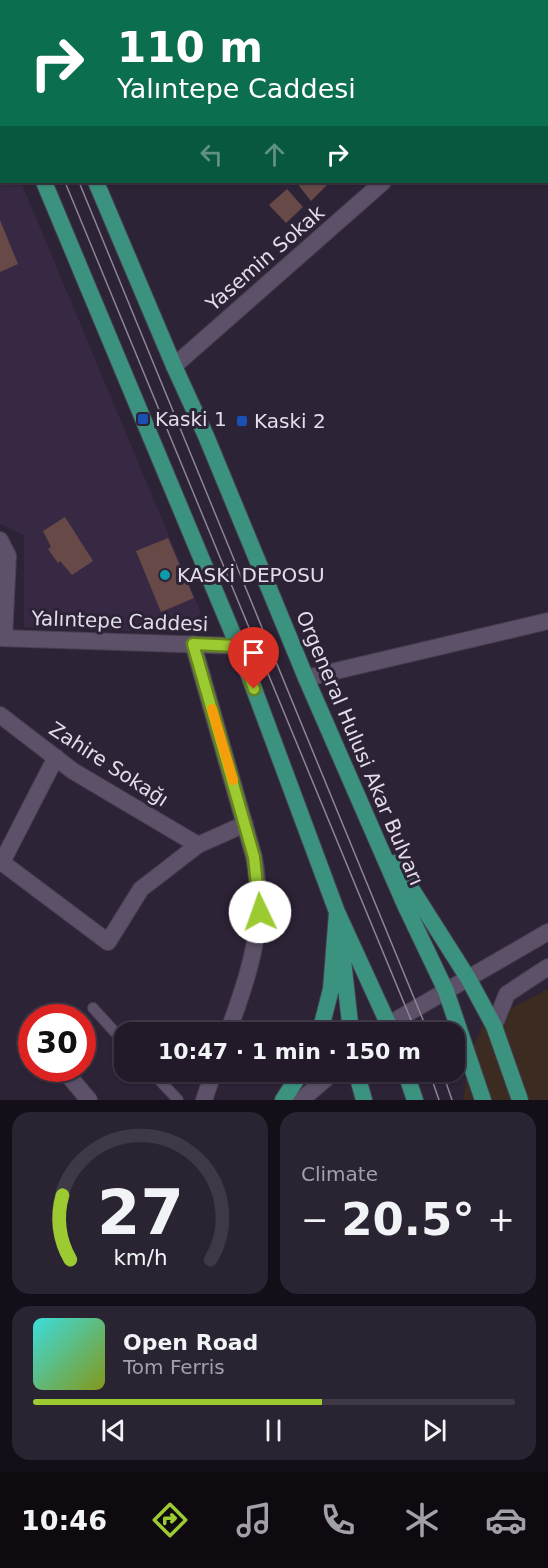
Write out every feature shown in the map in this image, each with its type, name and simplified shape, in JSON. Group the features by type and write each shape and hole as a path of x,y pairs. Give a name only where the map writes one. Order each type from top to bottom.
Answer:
{"main road":[{"path":"44,183 238,646 337,912 384,1022"},
{"name":"Orgeneral Hulusi Akar Bulvarı","path":"96,183 174,366 207,436 306,678 446,991 483,1100"},
{"path":"368,819 468,978 494,1026 520,1100"},
{"path":"323,1022 331,989 337,912"},
{"path":"337,912 350,1022"},
{"path":"284,1100 295,1082"},
{"path":"359,1082 364,1100"},
{"path":"409,1082 415,1100"}],"street":[{"name":"Yasemin Sokak","path":"174,366 382,183"},
{"path":"0,540 8,556 2,638"},
{"path":"306,678 548,621"},
{"name":"Yalıntepe Caddesi","path":"2,638 238,646"},
{"path":"193,644 245,824 257,875 258,933 249,975 232,1022"},
{"name":"Zahire Sokağı","path":"0,715 73,771 198,845"},
{"path":"56,757 1,861 108,942 141,889 198,845 245,824"},
{"path":"398,1022 446,991 548,932"},
{"path":"494,1026 507,994 548,967"},
{"path":"74,1082 89,1100"},
{"path":"204,1100 210,1082"},
{"path":"301,1100 322,1082"}],"lane":[{"path":"96,1011 114,1031"},
{"path":"161,1082 178,1100"}],"shaded area":[{"path":"0,183 21,183 201,613 187,629 173,632 24,627 24,535 0,524"},
{"path":"548,989 548,1100 463,1100 470,1054 484,1022"}],"building":[{"path":"297,183 328,184 311,201"},
{"path":"287,189 303,207 286,223 269,205"},
{"path":"0,220 18,264 0,272"},
{"path":"65,517 93,561 72,575 60,561 58,563 48,549 51,547 43,531"},
{"name":"KASKİ DEPOSU","path":"168,538 194,598 161,612 136,551"}],"tram line":[{"path":"65,183 412,1022"},
{"path":"79,183 424,1022"},
{"path":"433,1082 439,1100"},
{"path":"446,1082 452,1100"}],"slow traffic":[{"path":"212,709 233,780"}],"place":[{"name":"Kaski 1","path":"143,419"},
{"name":"Kaski 2","path":"242,421"},
{"name":"KASKİ DEPOSU","path":"165,575"}],"route":[{"path":"254,689 238,646 193,644 254,857 260,912"}]}
